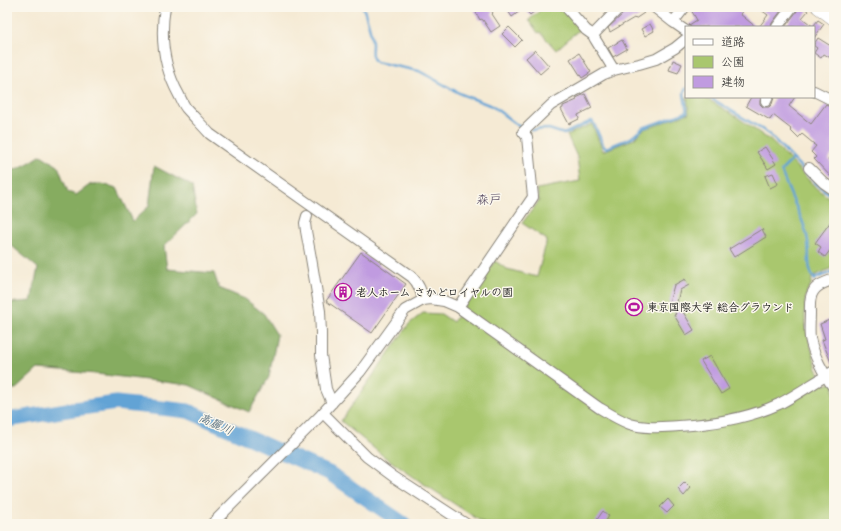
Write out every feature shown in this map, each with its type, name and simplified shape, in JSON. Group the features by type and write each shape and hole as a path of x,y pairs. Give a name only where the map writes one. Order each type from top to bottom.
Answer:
{"main road":[{"path":"818,7 834,19"}],"street":[{"path":"165,7 163,33 166,62 170,78 186,107 210,134 412,277 420,287 422,300"},
{"path":"566,7 586,30 593,35 614,70"},
{"path":"593,35 620,7"},
{"path":"654,7 685,30"},
{"path":"673,22 685,7"},
{"path":"778,26 792,7"},
{"path":"458,308 534,197 527,137 523,132 551,105 604,74 656,59 675,48 685,40"},
{"path":"815,92 834,101"},
{"path":"808,168 834,190"},
{"path":"307,216 306,231 320,311 321,355 326,389 332,403"},
{"path":"834,279 813,290 810,300 810,338 814,350 830,374 834,388"},
{"path":"212,524 323,414 360,372 405,310 422,300 444,301 458,308 598,407 617,418 631,424 642,426 656,428 685,426 747,416 778,404 830,374"},
{"path":"323,414 367,458 466,524"}],"green space":[{"path":"544,7 562,7 581,28 556,50 540,32 538,33 529,20"},
{"name":"東京国際大学 総合グラウンド","path":"687,98 706,98 737,117 771,141 817,189 834,201 834,267 812,277 805,302 805,325 817,369 826,385 834,381 834,524 485,524 382,455 341,421 409,324 423,313 441,314 453,322 495,261 507,269 537,277 547,240 522,223 539,201 537,189 580,181 577,157 567,135 592,124 603,151 634,139 644,129 689,113"},
{"path":"41,155 58,166 68,192 76,195 91,184 102,184 117,188 133,221 149,206 154,166 192,186 197,214 164,246 167,269 214,273 219,288 245,299 264,314 277,335 269,377 249,412 189,385 96,374 38,369 16,389 7,389 7,303 31,301 38,268 7,242 7,172 25,165"}],"building":[{"path":"473,7 489,7 500,26 491,32 483,20 480,20"},
{"path":"514,7 540,7 530,15 524,8 512,17 508,11"},
{"path":"626,7 640,7 644,13 610,32 608,28 625,12"},
{"path":"691,7 746,7 740,14 755,26 690,26 689,25 697,20 691,10"},
{"path":"757,7 784,7 771,26 760,26 768,15"},
{"path":"798,7 803,7 808,11 802,18 813,26 786,26 797,11"},
{"path":"818,20 824,24 815,37 815,26"},
{"path":"650,24 654,31 645,36 641,29"},
{"path":"509,27 522,40 515,47 502,34"},
{"path":"818,38 834,48 834,60 824,54 821,58 815,54 817,48 815,47 815,42"},
{"path":"622,40 627,49 613,57 608,48"},
{"path":"535,50 549,66 540,74 526,58"},
{"path":"579,53 591,72 582,78 570,59"},
{"path":"673,60 682,64 678,73 669,70"},
{"path":"585,94 592,108 578,115 579,119 569,124 561,109 563,106 577,100 576,98"},
{"path":"750,98 761,98 760,104 763,107 769,107 772,104 774,98 794,98 789,106 811,124 826,104 834,109 834,153 828,159 834,165 834,180 814,159 816,157 811,152 816,146 814,144 802,134 798,138 790,130 791,129 773,115 770,120 746,106"},
{"path":"765,147 776,164 768,169 757,152"},
{"path":"773,173 778,184 770,188 765,176"},
{"path":"834,217 834,245 825,257 818,252 821,247 815,243"},
{"path":"762,229 766,237 734,257 729,249"},
{"name":"老人ホーム さかどロイヤルの園","path":"361,252 406,284 372,333 326,301"},
{"path":"685,279 689,285 680,290 677,302 694,330 686,335 674,315 676,314 669,303 674,285"},
{"path":"834,318 834,365 832,365 822,340 825,339 820,324"},
{"path":"710,356 729,389 721,394 701,361"},
{"path":"685,482 691,488 684,496 678,489"},
{"path":"668,499 674,506 667,513 660,507"},
{"path":"603,511 609,516 604,524 594,524"}],"waterway":[{"path":"363,7 371,34 372,56 376,62 419,71 461,94 492,106 520,127 523,127"},
{"path":"531,130 549,129 564,134 592,121 604,147 606,148 631,138 643,128 687,112 684,93 685,90"},
{"path":"711,98 768,133 819,186 834,197"},
{"path":"793,159 781,171 806,230 810,271 815,280 816,278 834,271"},
{"name":"高麗川","path":"7,420 116,403 188,411 329,473 404,524"}],"place":[{"name":"老人ホーム さかどロイヤルの園","path":"343,292"},
{"name":"東京国際大学 総合グラウンド","path":"634,307"}],"district":[{"name":"森戸","path":"489,199"}]}
